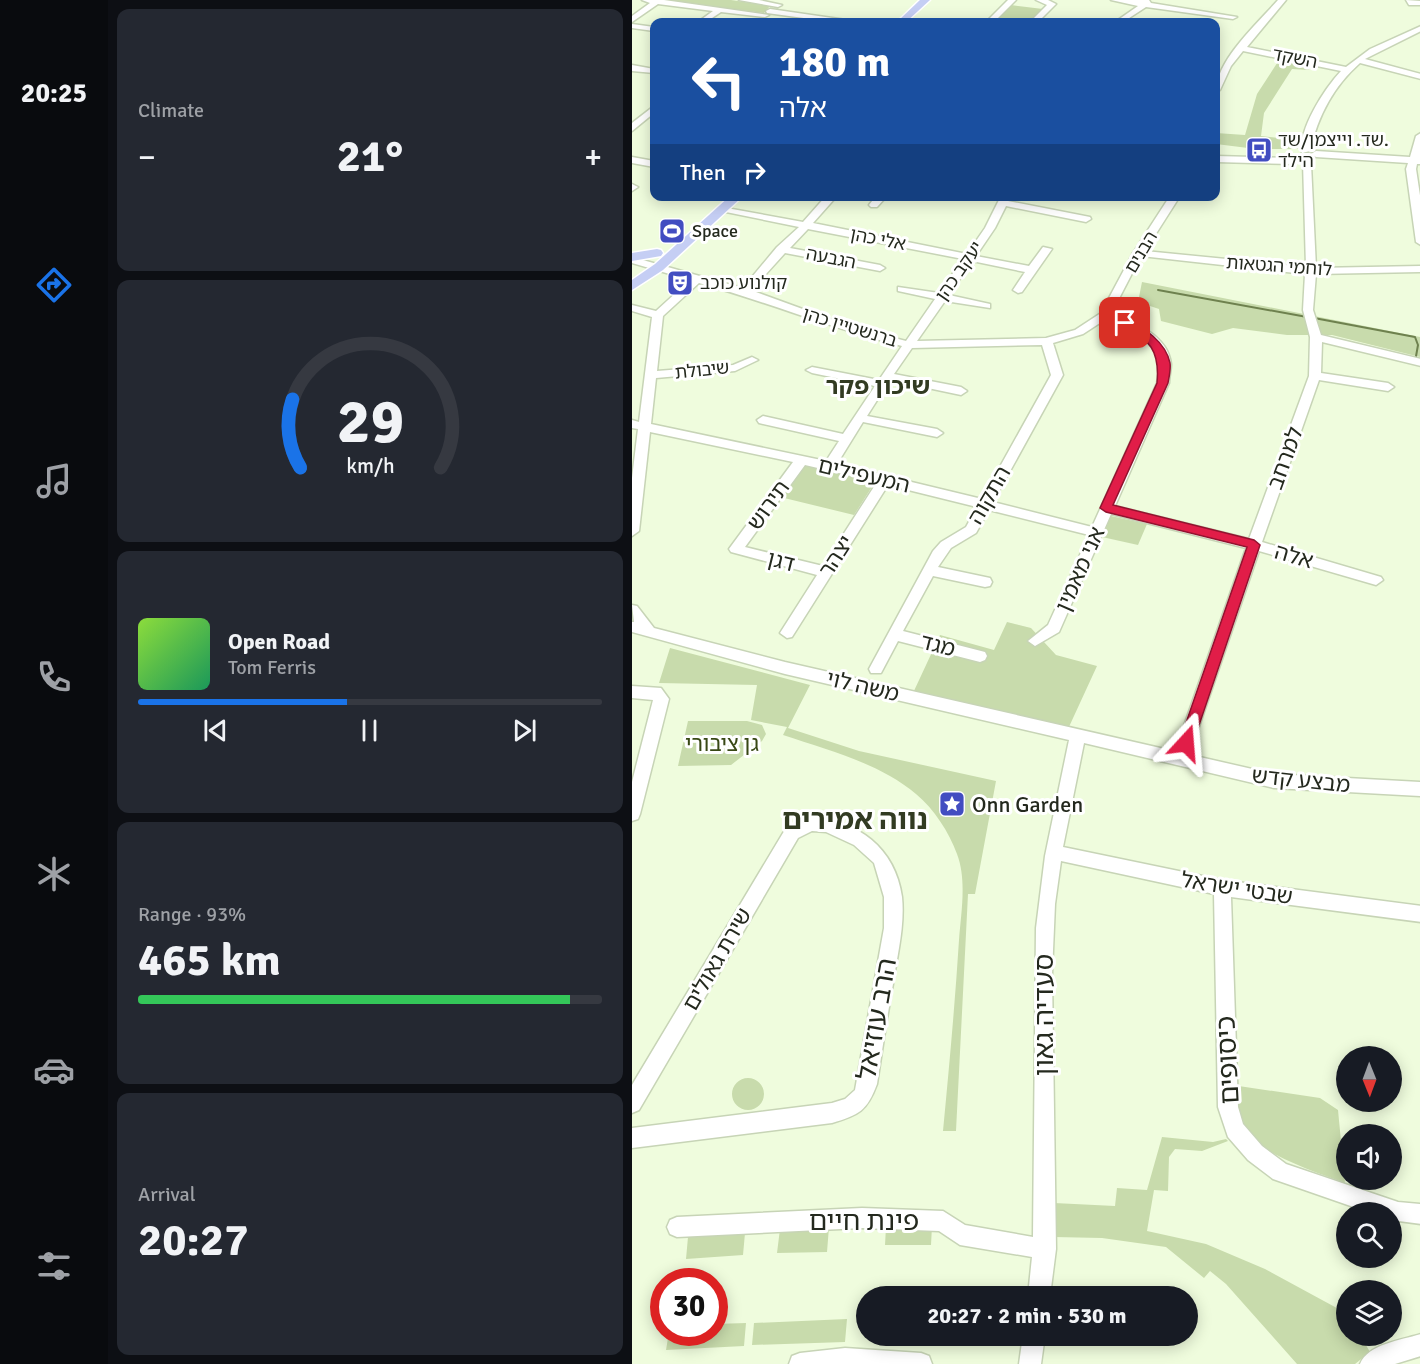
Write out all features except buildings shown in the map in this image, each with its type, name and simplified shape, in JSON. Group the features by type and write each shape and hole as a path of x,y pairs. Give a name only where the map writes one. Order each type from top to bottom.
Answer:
{"main road":[{"path":"905,18 925,0"},
{"path":"918,18 937,0"},
{"path":"632,272 636,260 657,253 723,203"},
{"path":"632,286 659,267 723,203"}],"street":[{"path":"646,0 790,18"},
{"path":"743,0 778,5"},
{"path":"766,16 786,0"},
{"path":"994,18 1012,0"},
{"path":"1038,18 1052,4 1040,0"},
{"path":"1115,0 1147,2 1233,17"},
{"path":"1220,81 1227,65 1240,48 1282,0"},
{"path":"632,20 657,1"},
{"path":"1125,18 1147,2"},
{"path":"708,18 720,9"},
{"path":"632,26 650,28"},
{"path":"1220,159 1291,157 1305,150 1318,107 1349,70 1359,60 1421,28"},
{"name":"השקד","path":"1240,48 1349,70"},
{"path":"632,59 650,61"},
{"path":"1359,60 1421,77"},
{"path":"632,68 650,70"},
{"path":"632,112 650,112"},
{"path":"632,128 650,113"},
{"path":"1421,136 1416,165 1421,242"},
{"path":"1220,149 1291,157 1306,164 1317,158"},
{"path":"1305,150 1317,158 1416,165"},
{"path":"632,160 650,163"},
{"name":"למרחב","path":"1186,743 1315,376 1316,337 1312,315 1308,310 1311,271 1306,164"},
{"path":"751,294 752,285 777,257 781,249 807,225 828,201"},
{"path":"874,205 878,201"},
{"name":"יעקב כהן","path":"829,466 884,380 990,228 1004,201"},
{"path":"1008,201 1086,219"},
{"name":"הבנים","path":"1047,341 1079,332 1105,315 1138,253 1172,201"},
{"name":"אלי כהן","path":"723,203 807,225 1032,270"},
{"name":"הגבעה","path":"781,249 880,268"},
{"path":"1018,290 1048,249"},
{"name":"לוחמי הגטאות","path":"1138,253 1311,271 1421,269"},
{"name":"ברנשטיין כהן","path":"636,260 751,294 848,328 910,345 1047,341"},
{"path":"632,531 638,425 651,375 658,315 696,279"},
{"path":"902,289 986,306"},
{"path":"632,308 658,315"},
{"name":"אני מאמין","path":"1035,641 1054,628 1163,383 1164,364 1159,351 1142,332 1105,315"},
{"path":"1316,337 1421,363"},
{"name":"התקוה","path":"876,669 931,571 938,554 946,545 971,530 1057,375 1047,341"},
{"name":"שיבולת","path":"651,375 735,368 752,360"},
{"path":"812,370 961,391"},
{"path":"1315,376 1388,387"},
{"path":"860,418 937,433"},
{"path":"763,420 846,439"},
{"name":"המעפילים","path":"638,425 829,466 1096,532"},
{"name":"תירוש","path":"736,549 801,461"},
{"name":"יצהר","path":"787,633 885,480"},
{"name":"אלה","path":"1106,508 1254,545 1376,580"},
{"name":"דגן","path":"736,549 826,572"},
{"path":"931,571 984,582"},
{"path":"632,610 649,632"},
{"name":"משה לוי","path":"632,627 785,668 1078,736"},
{"name":"מגד","path":"896,635 980,656"},
{"path":"632,692 656,692 661,699 632,814"},
{"name":"מבצע קדש","path":"1078,736 1274,781 1421,789"},
{"name":"סעדיה גאון","path":"1040,1286 1045,1249 1045,939 1048,893 1078,736"},
{"name":"שירת גאולים","path":"632,1103 787,839 792,832 810,824"},
{"name":"הרב עוזיאל","path":"632,1138 832,1113 849,1108 862,1099 867,1084 893,928 893,897 880,858 860,840 826,825 810,824"},
{"name":"שבטי ישראל","path":"1055,853 1223,888 1421,914"},
{"name":"כיסופים","path":"1223,888 1228,1107 1235,1130 1256,1153 1280,1172 1398,1212 1421,1214"},
{"name":"פינת חיים","path":"677,1227 862,1218 943,1221 960,1235 1045,1249"},
{"path":"1371,1364 1388,1354 1421,1345"},
{"path":"1030,1364 1032,1346"},
{"path":"800,1364 845,1359 921,1364"}],"green space":[{"path":"660,0 731,0 770,6 764,13"},
{"path":"1011,5 1043,9 1034,18 999,18"},
{"path":"1281,57 1315,65 1308,70 1292,69 1264,113 1261,136 1297,140 1298,149 1256,149 1220,144 1220,133 1245,135 1257,94"},
{"path":"1142,282 1420,337 1420,357 1332,335 1287,335 1233,328 1212,334 1161,321 1159,309 1138,302"},
{"path":"804,465 875,482 854,515 780,497"},
{"path":"1111,516 1147,524 1138,545 1102,537"},
{"path":"1007,622 1031,628 1056,655 1097,666 1068,729 913,693 940,635 994,650"},
{"path":"670,648 810,685 788,728 859,751 996,781 975,894 968,894 956,1131 943,1131 963,886 960,864 950,837 923,800 902,783 853,758 783,735 787,727 751,720 757,685 659,683"},
{"name":"גן ציבורי","path":"688,721 747,721 762,725 766,734 762,741 731,765 678,766"},
{"path":"748,1078 759,1083 764,1094 759,1105 748,1110 737,1105 732,1094 737,1083"},
{"path":"1232,1085 1320,1098 1336,1109 1339,1124 1336,1124 1336,1180 1288,1161 1260,1145 1243,1126"},
{"path":"1162,1137 1213,1142 1226,1139 1228,1141 1202,1151 1175,1149 1169,1157 1168,1191 1154,1190 1147,1231 1206,1244 1265,1269 1336,1308 1336,1346 1366,1346 1370,1352 1355,1364 1297,1364 1226,1284 1210,1271 1204,1278 1166,1247 1102,1238 1054,1237 1054,1203 1115,1206 1117,1188 1147,1190"},
{"path":"932,1226 931,1245 885,1245 886,1227"},
{"path":"829,1227 827,1252 777,1253 780,1229"},
{"path":"745,1233 743,1255 686,1259 688,1237"},
{"path":"847,1319 845,1342 752,1345 754,1323"},
{"path":"746,1323 744,1346 666,1350 667,1346 728,1346 728,1324"}],"waterway":[{"path":"1158,290 1307,317"},
{"path":"1314,318 1415,337 1418,345 1415,362"}],"place":[{"name":"שד. וייצמן/שד. הילד","path":"1259,150"},
{"name":"Space","path":"672,231"},
{"name":"קולנוע כוכב","path":"680,283"},
{"name":"Onn Garden","path":"952,804"}],"district":[{"name":"שיכון פקר","path":"878,386"},
{"name":"נווה אמירים","path":"855,820"}],"route":[{"path":"1125,323 1142,332 1159,351 1164,364 1163,383 1106,508 1254,545 1186,743"}]}
